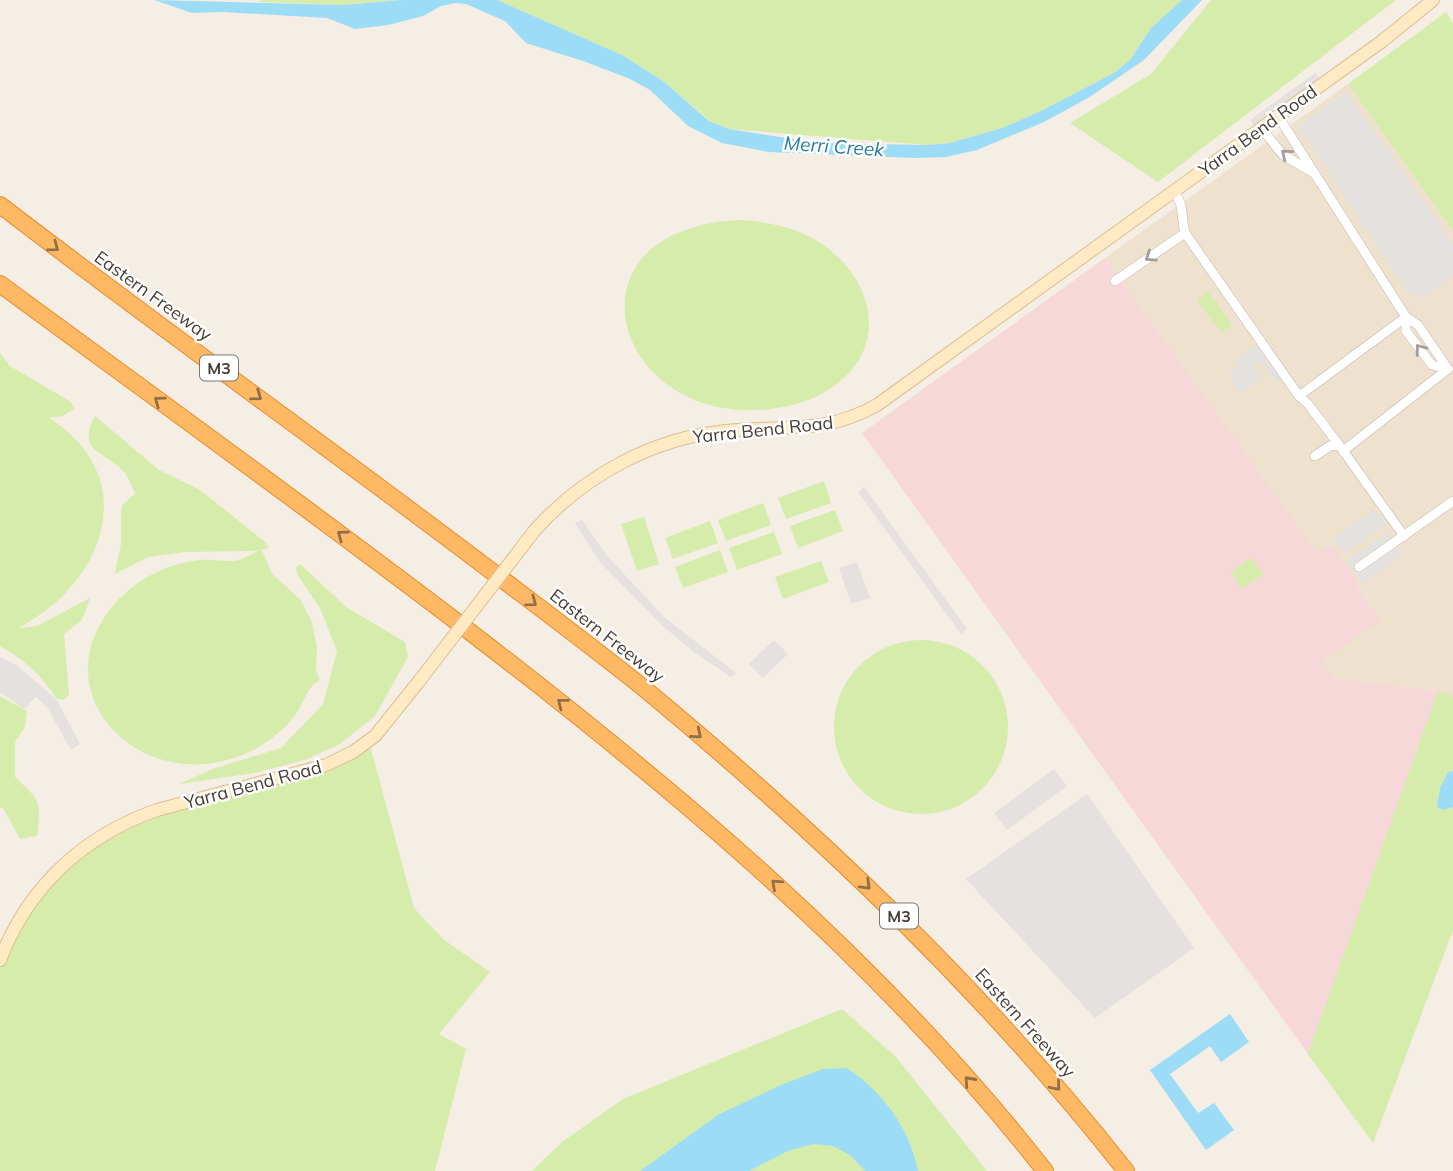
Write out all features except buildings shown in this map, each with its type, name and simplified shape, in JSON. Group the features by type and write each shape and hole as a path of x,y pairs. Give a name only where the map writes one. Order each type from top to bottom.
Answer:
{"highway":[{"name":"Eastern Freeway","path":"0,205 542,610 645,690 747,776 847,866 969,987 1126,1171"},
{"path":"0,284 408,584 616,745 790,897 889,993 986,1100 1045,1171"}],"street":[{"name":"Yarra Bend Road","path":"0,960 18,922 44,883 102,835 157,810 326,765 353,752 375,736 535,530 558,506 591,481 624,461 659,446 725,430 824,426 863,413 1381,42 1433,0"},
{"path":"1278,116 1406,317 1406,331 1432,365 1448,369 1341,448 1330,446 1315,456"},
{"path":"1261,128 1283,155 1315,174"},
{"path":"1174,191 1182,203 1185,233 1299,396 1308,404 1404,536"},
{"path":"1115,281 1185,233"},
{"path":"1299,396 1406,317"},
{"path":"1359,567 1453,501"}],"shaded area":[{"path":"1315,73 1320,79 1254,126 1250,120"},
{"path":"1348,84 1453,231 1453,930 1373,1143 1308,1054 1438,691 1333,678 1321,662 1380,619 1357,586 1360,584 1331,544 1317,554 1105,258"},
{"path":"1346,92 1453,243 1453,276 1421,299 1416,291 1410,295 1299,126"},
{"path":"1105,258 1317,553 1331,544 1360,584 1357,587 1381,620 1322,662 1333,678 1438,691 1308,1054 862,433"},
{"path":"1265,339 1303,391 1295,397 1281,379 1276,382 1260,361 1253,365 1262,378 1241,393 1228,375 1239,366 1235,360"},
{"path":"864,487 967,629 961,634 858,492"},
{"path":"1372,511 1381,516 1387,524 1344,554 1333,539"},
{"path":"582,520 608,557 665,618 736,673 731,677 695,653 664,627 599,561 575,523"},
{"path":"1387,532 1403,555 1363,583 1347,561"},
{"path":"857,562 870,598 851,604 839,568"},
{"path":"774,640 788,654 763,678 749,664"},
{"path":"0,657 16,665 57,700 80,744 71,750 47,707 36,697 24,709 0,692"},
{"path":"1054,769 1067,786 1007,830 994,813"},
{"path":"1087,794 1194,948 1095,1018 966,879"}],"green space":[{"path":"400,0 343,5 258,2"},
{"path":"497,0 1182,0 1151,28 1130,60 1114,73 1002,128 950,143 927,145 729,129 710,121 663,81 622,55"},
{"path":"1211,0 1396,0 1158,182 1070,123 1151,74"},
{"path":"1446,12 1453,24 1453,231 1348,84"},
{"path":"741,220 780,226 817,241 849,269 860,286 867,305 869,324 866,343 858,362 843,379 818,396 790,406 770,409 716,406 672,388 642,359 626,324 627,288 645,255 683,231"},
{"path":"1208,292 1232,325 1222,332 1197,301"},
{"path":"0,353 10,366 71,402 74,409 62,416 49,418 78,442 96,470 104,499 101,529 91,558 72,585 48,609 18,628 37,626 90,598 82,620 64,634 69,695 63,700 56,698 31,668 0,646"},
{"path":"95,416 159,470 200,490 269,548 252,551 185,552 148,557 115,574 121,543 121,511 123,504 135,494 125,473 91,445 90,428"},
{"path":"824,481 831,503 786,519 778,498"},
{"path":"763,503 771,525 726,541 718,520"},
{"path":"835,510 843,531 798,548 790,526"},
{"path":"644,517 659,564 637,571 621,524"},
{"path":"710,521 718,543 673,559 665,538"},
{"path":"774,532 782,554 737,570 729,548"},
{"path":"261,549 273,575 300,599 312,622 317,648 316,671 320,680 312,686 296,714 284,728 246,754 198,764 163,760 132,746 108,724 92,696 88,664 97,631 120,598 157,572 189,562 236,561"},
{"path":"720,550 728,572 683,588 675,567"},
{"path":"1251,558 1263,574 1242,589 1231,573"},
{"path":"821,561 829,582 783,599 775,577"},
{"path":"300,564 346,607 405,642 408,657 375,716 340,744 305,760 254,773 179,784 215,768 281,748 323,704 337,651 320,608 298,576 296,568"},
{"path":"921,640 954,647 982,666 1001,694 1008,727 1001,760 982,788 954,807 921,814 888,807 860,788 841,760 834,727 841,694 860,666 888,647"},
{"path":"1438,691 1453,696 1453,930 1373,1143 1308,1054"},
{"path":"0,696 27,711 25,727 15,742 15,777 37,802 37,836 20,839 3,808 0,808"},
{"path":"371,749 414,908 443,939 490,972 439,1034 466,1049 435,1171 0,1171 0,960 32,899 118,826 353,752"},
{"path":"842,1009 896,1057 987,1171 532,1171 562,1142 623,1099"}],"water":[{"name":"Merri Creek","path":"154,0 343,5 401,0 497,0 622,55 663,81 709,121 729,129 819,143 927,145 950,143 1002,128 1114,73 1130,60 1151,28 1182,0 1202,0 1144,60 1088,98 1044,122 977,150 946,157 915,158 769,152 722,143 688,126 650,90 630,79 526,43 505,21 466,4 441,6 423,16 388,25 355,29 327,18 222,12 192,13"},
{"path":"1453,771 1453,807 1444,810 1437,807 1440,788 1448,772"},
{"path":"1230,1014 1249,1042 1221,1062 1210,1046 1170,1074 1198,1113 1214,1103 1234,1130 1206,1150 1150,1070"},
{"path":"846,1068 871,1087 892,1112 908,1140 918,1171 865,1171 850,1155 833,1146 813,1144 788,1151 749,1171 640,1171 718,1115 781,1085 823,1069"}]}
